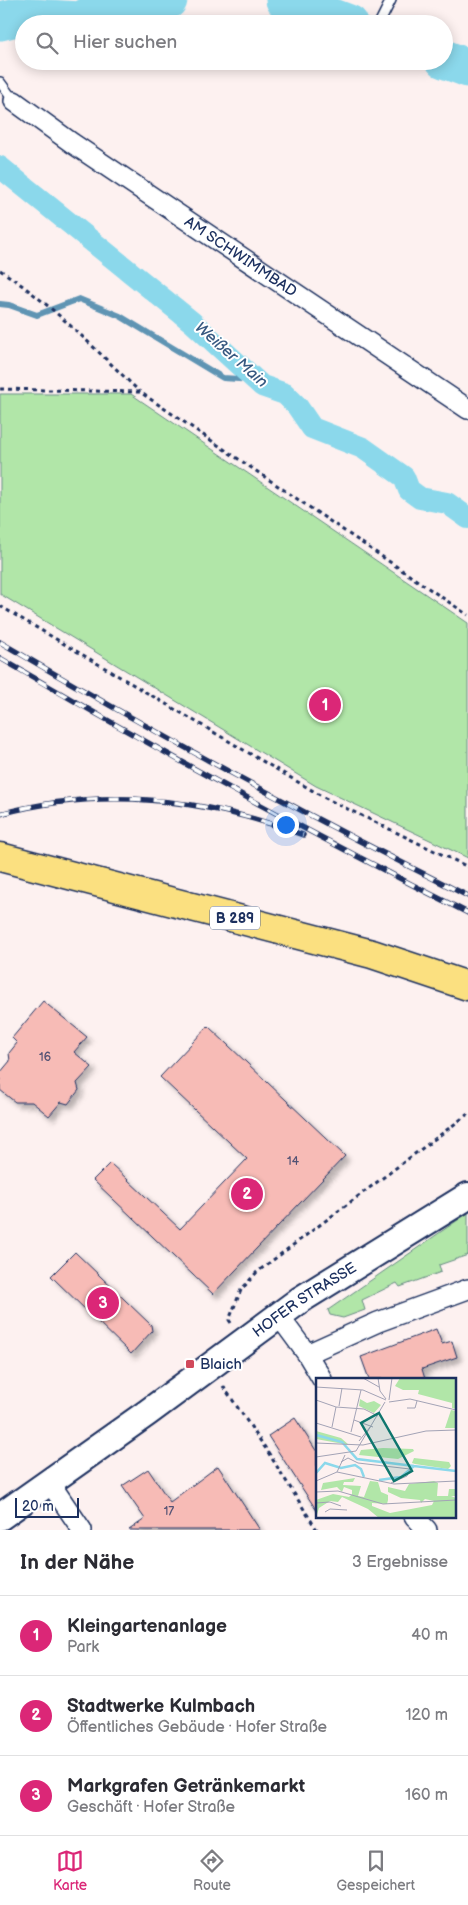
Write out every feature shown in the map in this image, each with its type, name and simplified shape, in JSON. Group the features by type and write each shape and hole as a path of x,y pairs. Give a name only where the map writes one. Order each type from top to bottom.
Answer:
{"highway":[{"name":"B 289","path":"0,857 372,954 468,986"}],"street":[{"name":"AM SCHWIMMBAD","path":"14,101 72,144 468,409"},
{"name":"HOFER STRASSE","path":"0,1517 50,1483 300,1300 468,1196"},
{"path":"307,1354 378,1322 468,1289"},
{"path":"279,1316 307,1354 321,1378"},
{"path":"50,1483 82,1530"},
{"path":"416,1518 427,1530"}],"lane":[{"path":"384,15 391,0"},
{"path":"0,82 14,101"}],"path":[{"path":"0,270 64,319 140,392 468,615"},
{"path":"0,389 140,392"},
{"path":"0,606 325,798 468,868"},
{"path":"240,1344 229,1320 240,1290 257,1272 468,1114"},
{"path":"210,1367 266,1449 317,1530"}],"green space":[{"path":"0,394 131,394 468,623 468,858 316,786 0,594"},
{"path":"468,1213 468,1255 439,1265 441,1272 400,1287 397,1283 362,1300 365,1310 343,1318 330,1315 328,1310"}],"building":[{"path":"43,1001 87,1037 74,1052 92,1067 77,1083 79,1090 68,1104 61,1102 49,1116 32,1102 15,1102 0,1090 0,1073 10,1061 9,1053 17,1043 12,1038"},
{"path":"208,1026 345,1156 213,1294 93,1180 110,1163 180,1229 247,1159 160,1077"},
{"path":"75,1252 151,1325 152,1331 131,1354 51,1276"},
{"path":"436,1329 442,1344 452,1341 457,1357 422,1369 425,1378 369,1378 361,1357"},
{"path":"295,1418 316,1450 316,1509 268,1436"},
{"path":"218,1466 260,1530 129,1530 145,1519 122,1486 148,1469 170,1502"}],"waterway":[{"name":"Weißer Main","path":"90,15 115,2 168,0"},
{"name":"Weißer Main","path":"285,0 325,15"},
{"name":"Weißer Main","path":"0,21 15,17"},
{"name":"Weißer Main","path":"453,62 468,68"},
{"name":"Weißer Main","path":"0,167 192,322 262,386 285,394 297,406 312,428 363,448 404,477 409,490 420,498 447,503 468,518"},
{"path":"0,304 9,305 37,315 79,299 120,316 223,378 254,380"}],"railway":[{"path":"0,642 115,709 232,773 349,836 468,896"},
{"path":"0,658 115,725 232,789 468,913"},
{"path":"0,814 39,805 77,800 153,800 228,812 266,822 303,835"}],"place":[{"name":"Kleingartenanlage","path":"325,705"},
{"name":"Stadtwerke Kulmbach","path":"247,1194"},
{"name":"Markgrafen Getränkemarkt","path":"103,1303"},
{"name":"Blaich","path":"190,1364"}]}
